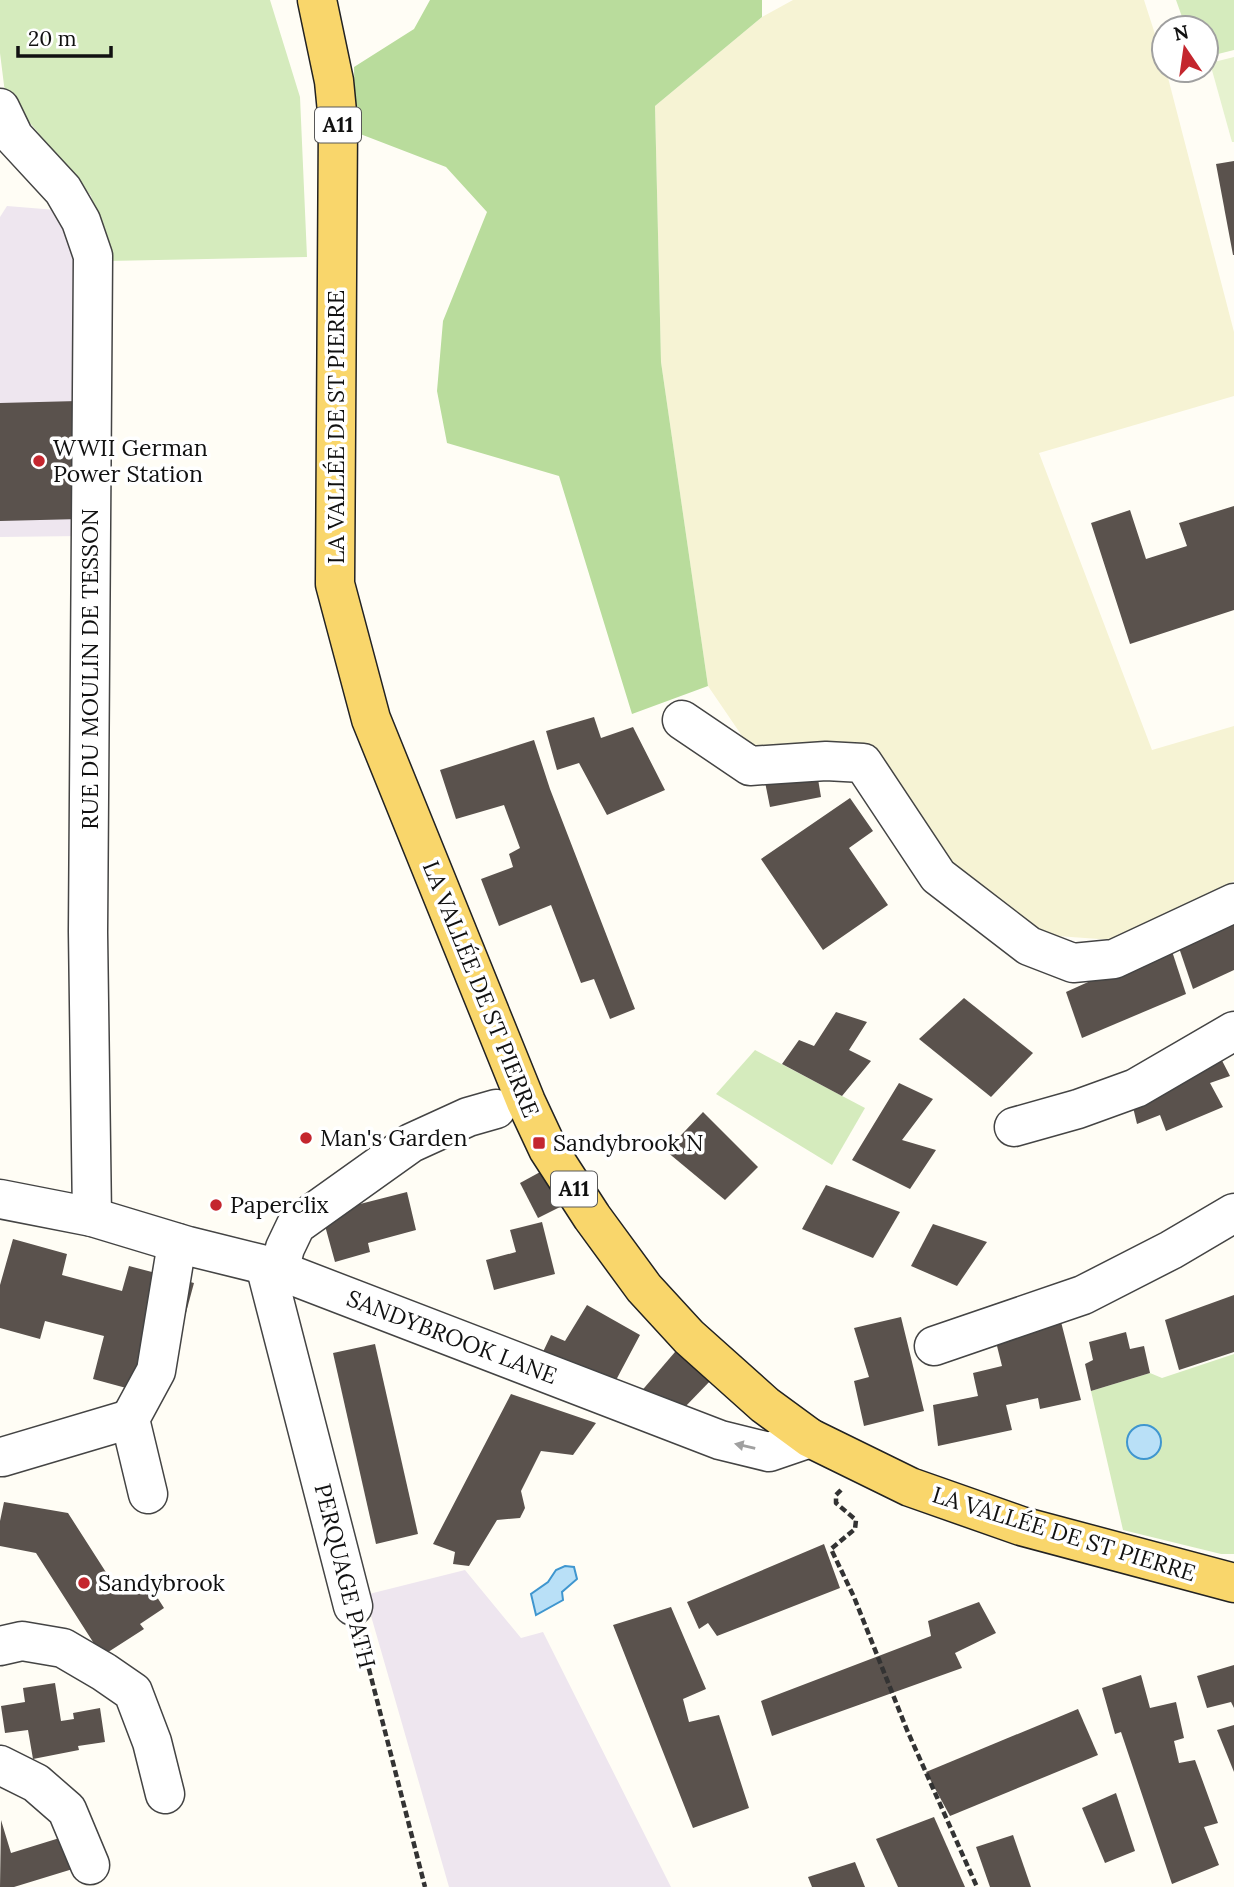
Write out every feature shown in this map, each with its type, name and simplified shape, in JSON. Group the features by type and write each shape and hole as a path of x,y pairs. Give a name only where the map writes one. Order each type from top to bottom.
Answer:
{"main road":[{"name":"LA VALLÉE DE ST PIERRE","path":"317,0 334,81 338,122 335,583 370,719 526,1102 548,1149 592,1217 636,1277 680,1327 765,1405 810,1438 910,1487 1021,1526 1234,1583"}],"street":[{"name":"RUE DU MOULIN DE TESSON","path":"0,108 14,137 63,190 80,220 93,256 88,918 92,1217"},
{"path":"682,720 750,766 826,761 863,763 938,876 1029,946 1073,963 1114,959 1234,903"},
{"path":"1014,1127 1078,1109 1136,1088 1234,1031"},
{"path":"272,1268 296,1226 411,1143 468,1117 496,1109"},
{"name":"SANDYBROOK LANE","path":"0,1199 92,1217 272,1268 720,1440 768,1451 810,1438"},
{"path":"934,1346 1083,1295 1171,1250 1234,1213"},
{"path":"148,1494 130,1419 156,1371 177,1243"},
{"name":"PERQUAGE PATH","path":"272,1268 353,1606"},
{"path":"2,1457 130,1419"},
{"path":"0,1646 22,1641 62,1648 133,1692 152,1742 165,1794"},
{"path":"0,1765 36,1783 67,1811 90,1866"}],"path":[{"path":"857,1461 858,1482 836,1495 836,1503 856,1520 855,1529 831,1549 977,1887"},
{"name":"PERQUAGE PATH","path":"353,1606 425,1887"}],"shaded area":[{"path":"793,0 1144,0 1150,19 1150,84 1170,84 1234,332 1234,396 1039,453 1152,750 1234,726 1234,881 1113,940 1029,934 949,859 869,744 753,752 708,686 661,362 655,106 762,17"},
{"path":"7,206 56,210 74,253 81,536 0,537 0,217"},
{"path":"465,1570 521,1638 543,1632 671,1887 449,1887 365,1595"}],"green space":[{"path":"0,0 270,0 300,97 307,257 108,261 91,196 5,93 0,53"},
{"path":"430,0 762,0 762,17 655,106 661,362 708,686 632,714 559,476 447,443 437,391 443,321 487,212 446,167 355,132 354,67 414,29"},
{"path":"1176,0 1234,0 1234,50 1220,54 1220,14 1181,14"},
{"path":"1234,57 1234,142 1216,84 1220,84 1220,60"},
{"path":"755,1050 865,1108 832,1165 716,1094"},
{"path":"1234,1354 1234,1554 1221,1554 1123,1530 1091,1391 1150,1373 1162,1378"}],"water":[{"path":"1144,1425 1156,1430 1161,1442 1156,1454 1144,1459 1132,1454 1127,1442 1132,1430"},
{"path":"565,1566 574,1567 577,1579 562,1592 563,1600 536,1615 531,1594 548,1582 556,1570"}],"building":[{"path":"1234,161 1234,255 1233,255 1216,164"},
{"name":"WWII German Power Station","path":"78,401 80,519 0,521 0,403"},
{"path":"1234,506 1234,610 1130,644 1091,523 1130,510 1146,559 1187,546 1179,523"},
{"path":"594,717 601,738 633,727 665,790 607,815 579,763 557,770 546,731"},
{"path":"534,740 550,789 635,1009 610,1019 594,979 581,983 551,905 499,926 481,879 513,867 509,854 520,848 504,805 456,819 440,770"},
{"path":"817,773 821,797 770,807 765,782"},
{"path":"850,798 873,831 849,848 888,905 823,950 761,859"},
{"path":"1234,910 1234,970 1193,989 1176,939"},
{"path":"1170,945 1186,994 1082,1038 1066,992"},
{"path":"964,998 1033,1053 991,1097 919,1039"},
{"path":"836,1012 867,1022 849,1050 871,1061 842,1096 782,1064 799,1040 814,1046"},
{"path":"1216,1049 1230,1076 1210,1083 1223,1107 1166,1131 1160,1115 1137,1124 1132,1103"},
{"path":"899,1083 933,1099 902,1140 936,1150 910,1189 852,1160"},
{"path":"703,1112 758,1167 725,1200 666,1151"},
{"path":"542,1171 560,1207 538,1218 520,1183"},
{"path":"826,1185 900,1212 873,1258 802,1229"},
{"path":"407,1192 416,1230 368,1243 370,1252 335,1262 319,1204 357,1195 360,1204"},
{"path":"542,1222 555,1274 494,1290 486,1260 516,1252 510,1230"},
{"path":"933,1224 987,1242 957,1286 911,1266"},
{"path":"13,1239 67,1254 62,1275 122,1291 129,1266 194,1283 163,1398 93,1379 104,1336 45,1321 40,1339 0,1328 0,1285"},
{"path":"1234,1295 1234,1352 1179,1370 1165,1320"},
{"path":"587,1305 640,1335 615,1382 542,1354 551,1335 565,1341"},
{"path":"1059,1314 1081,1400 1040,1409 1038,1398 1006,1405 1012,1430 938,1446 933,1405 978,1396 973,1373 1002,1366 993,1330"},
{"path":"901,1317 924,1411 864,1426 854,1381 869,1377 854,1328"},
{"path":"1126,1332 1130,1349 1144,1346 1150,1373 1091,1391 1085,1364 1093,1360 1089,1342"},
{"path":"375,1344 418,1534 376,1544 333,1353"},
{"path":"681,1345 714,1377 682,1410 639,1394"},
{"path":"511,1394 596,1423 573,1455 541,1451 521,1491 525,1508 520,1518 497,1520 469,1566 453,1564 455,1552 433,1544"},
{"name":"Sandybrook","path":"4,1502 68,1513 118,1591 143,1575 164,1608 140,1624 144,1629 102,1656 36,1553 0,1546 0,1521"},
{"path":"824,1544 840,1588 717,1636 708,1623 699,1629 687,1602"},
{"path":"979,1602 996,1633 955,1653 962,1668 772,1736 761,1701 931,1636 928,1621"},
{"path":"671,1607 706,1689 683,1699 689,1722 719,1715 749,1808 693,1828 613,1625"},
{"path":"1234,1665 1234,1708 1231,1702 1207,1708 1197,1676"},
{"path":"1141,1675 1150,1708 1176,1702 1184,1738 1174,1741 1179,1763 1195,1760 1218,1823 1204,1827 1219,1865 1172,1884 1121,1732 1115,1734 1102,1688"},
{"path":"55,1683 61,1721 74,1719 73,1713 100,1708 105,1742 78,1746 79,1750 33,1759 28,1730 5,1733 1,1706 25,1702 23,1688"},
{"path":"1078,1709 1098,1755 950,1816 926,1772"},
{"path":"1234,1725 1234,1772 1217,1730"},
{"path":"1116,1793 1135,1851 1105,1863 1082,1808"},
{"path":"934,1817 965,1887 898,1887 876,1839"},
{"path":"1,1820 11,1853 66,1836 76,1868 14,1887 0,1887"},
{"path":"1013,1835 1031,1887 990,1887 976,1847"},
{"path":"855,1862 865,1887 812,1887 808,1877"}],"place":[{"name":"WWII German Power Station","path":"39,461"},
{"name":"Man's Garden","path":"306,1138"},
{"name":"Sandybrook N","path":"539,1143"},
{"name":"Paperclix","path":"216,1205"},
{"name":"Sandybrook","path":"84,1583"}]}
